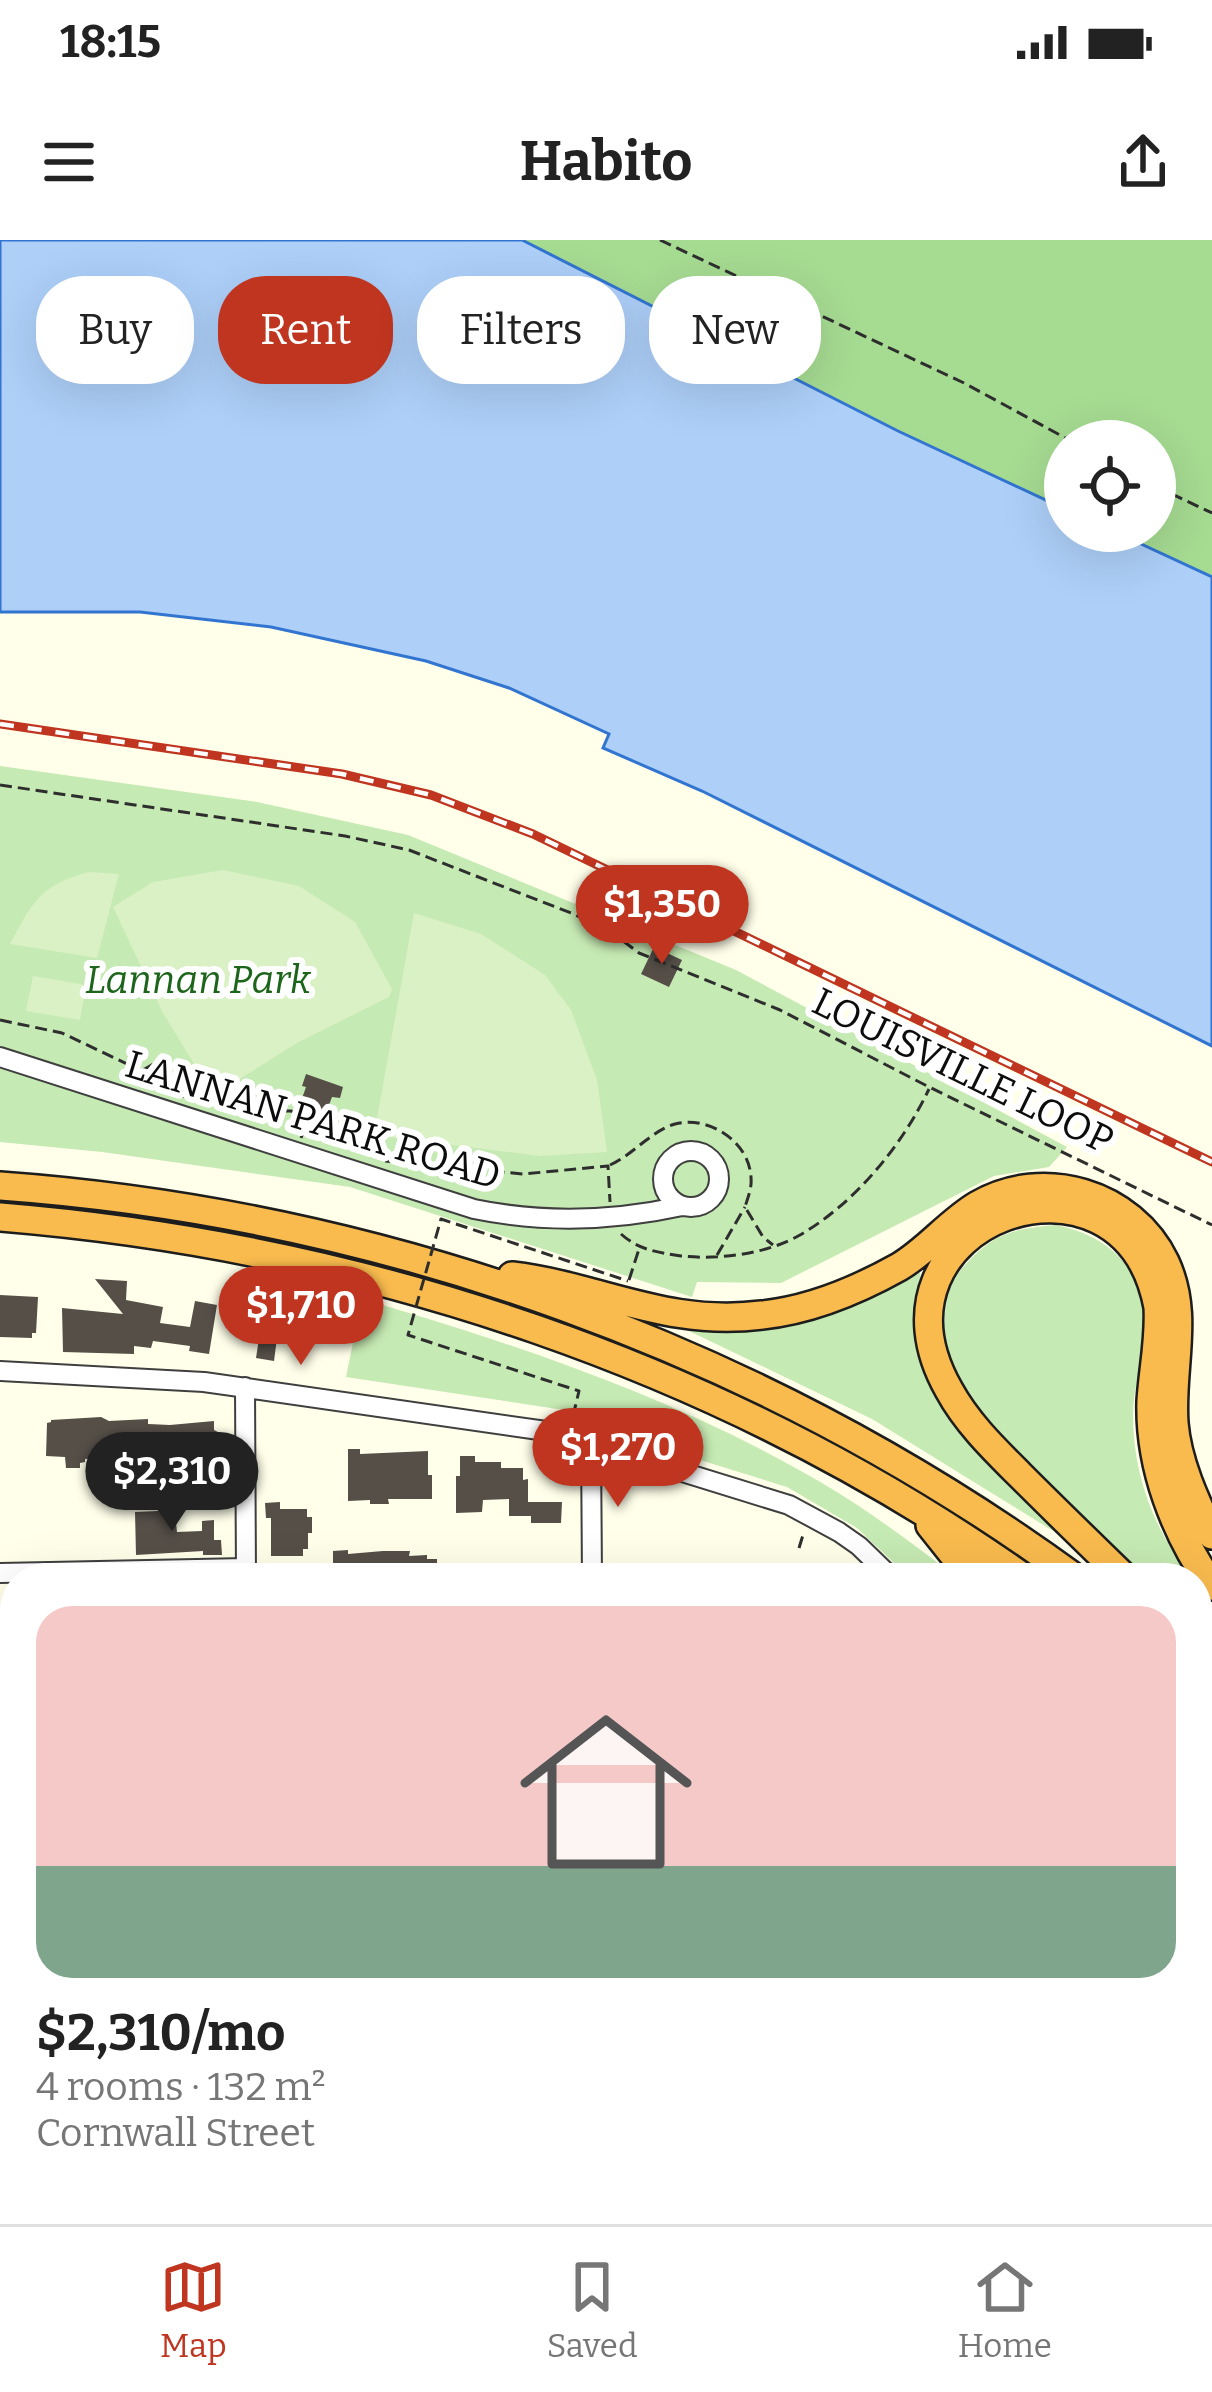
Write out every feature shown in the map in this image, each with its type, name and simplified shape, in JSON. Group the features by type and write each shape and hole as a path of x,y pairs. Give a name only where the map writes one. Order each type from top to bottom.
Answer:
{"highway":[{"path":"0,1186 84,1193 311,1232 449,1268 585,1314 743,1382 846,1433 995,1522 1054,1563"},
{"path":"449,1268 553,1281 681,1316 766,1315 823,1302 870,1282 920,1253 976,1207 1006,1192 1048,1187 1086,1194 1138,1224 1158,1248 1170,1273 1179,1310 1175,1438 1212,1535"},
{"path":"1111,1563 982,1436 949,1390 936,1360 930,1310 940,1275 969,1236 1007,1215 1045,1208 1088,1217 1119,1235 1143,1264 1158,1307 1151,1403 1158,1467 1183,1537 1198,1563"},
{"path":"0,1217 67,1222 266,1254 393,1283 490,1313 628,1362 727,1406 845,1467 1003,1563"},
{"path":"920,1512 960,1563"}],"street":[{"name":"LANNAN PARK ROAD","path":"0,1057 490,1212 597,1218 682,1206"},
{"path":"0,1371 245,1387 553,1432 790,1505 849,1539 875,1563"},
{"path":"245,1387 246,1563"},
{"path":"591,1442 592,1563"}],"path":[{"path":"660,240 964,383 1044,426"},
{"path":"1176,496 1212,513"},
{"name":"LOUISVILLE LOOP","path":"0,784 345,836 409,850 572,913 610,931 639,953 780,1010 1212,1225"},
{"path":"0,1021 62,1033 142,1071 190,1101"},
{"path":"142,1071 157,1062"},
{"path":"616,1228 639,1249 691,1257 775,1246 799,1236 855,1191 884,1160 908,1128 929,1087"},
{"path":"224,1112 291,1111 328,1124 361,1156"},
{"path":"383,1161 523,1174 608,1166 670,1126 695,1122 712,1126 736,1144 748,1163 751,1190 716,1257"},
{"path":"608,1166 610,1209"},
{"path":"745,1207 763,1237 775,1246"},
{"path":"573,1416 579,1391 408,1335 441,1219 628,1282 639,1249"},
{"path":"799,1548 803,1533"}],"green space":[{"path":"522,240 1212,240 1212,577 1158,552 1176,552 1176,420 1044,420 1044,499 805,384 821,384 821,276 649,276 649,305 625,292 625,276 593,276"},
{"name":"Lannan Park","path":"0,766 257,802 408,835 736,970 1067,1147 1049,1167 994,1176 781,1283 697,1282 692,1297 350,1187 0,1142"},
{"path":"223,870 299,886 355,922 392,989 389,997 297,1043 224,1089 207,1085 163,1013 113,907 153,882"},
{"path":"89,872 119,874 97,958 10,944 40,897 59,883"},
{"path":"414,913 481,934 545,975 571,1010 597,1080 607,1152 540,1156 374,1135"},
{"path":"33,976 86,985 80,1020 26,1011"},
{"path":"1055,1225 1093,1238 1109,1248 1133,1276 1145,1312 1133,1405 1137,1460 1157,1522 1181,1563 1124,1563 988,1423 950,1363 944,1340 950,1288 985,1246 1027,1228"},
{"path":"916,1271 921,1279 913,1325 941,1397 1071,1542 872,1419 684,1325"},
{"path":"362,1299 480,1335 712,1425 840,1494 938,1563 894,1563 857,1528 787,1487 574,1421 577,1412 346,1377"}],"water":[{"path":"0,240 522,240 593,276 417,276 417,384 625,384 625,292 649,305 649,384 805,384 1044,499 1044,552 1158,552 1212,577 1212,1046 702,791 603,748 609,734 509,688 426,661 271,627 140,612 0,612"}],"building":[{"path":"654,947 682,960 669,987 641,974"},
{"path":"306,1074 343,1087 340,1098 332,1097 326,1113 300,1104"},
{"path":"95,1279 127,1281 126,1300 163,1307 160,1323 190,1327 195,1301 217,1305 209,1354 153,1341 151,1348 134,1346 134,1354 63,1352 62,1308 123,1314"},
{"path":"0,1295 38,1297 32,1338 0,1337"},
{"path":"262,1319 308,1326 306,1343 277,1338 274,1361 256,1358"},
{"path":"101,1417 170,1425 214,1421 214,1430 220,1433 219,1487 232,1487 232,1499 207,1500 208,1470 203,1470 202,1454 176,1461 174,1468 111,1471 110,1458 85,1459 80,1468 66,1468 65,1457 46,1456 51,1420"},
{"path":"348,1449 360,1449 360,1454 428,1451 432,1499 388,1499 389,1504 348,1501"},
{"path":"460,1456 475,1456 475,1462 501,1462 501,1468 523,1468 528,1502 562,1502 561,1523 531,1523 531,1516 509,1516 509,1499 483,1500 482,1512 456,1513"},
{"path":"158,1502 174,1504 177,1532 202,1531 202,1521 214,1520 214,1540 221,1540 222,1555 203,1555 203,1551 136,1555 135,1512 158,1511"},
{"path":"280,1502 280,1509 307,1509 307,1517 312,1517 303,1556 271,1556 271,1518 266,1518 265,1503"},
{"path":"333,1551 410,1551 409,1556 427,1555 437,1563 333,1563"}],"railway":[{"path":"0,724 342,774 431,795 533,834 1212,1162"}]}
